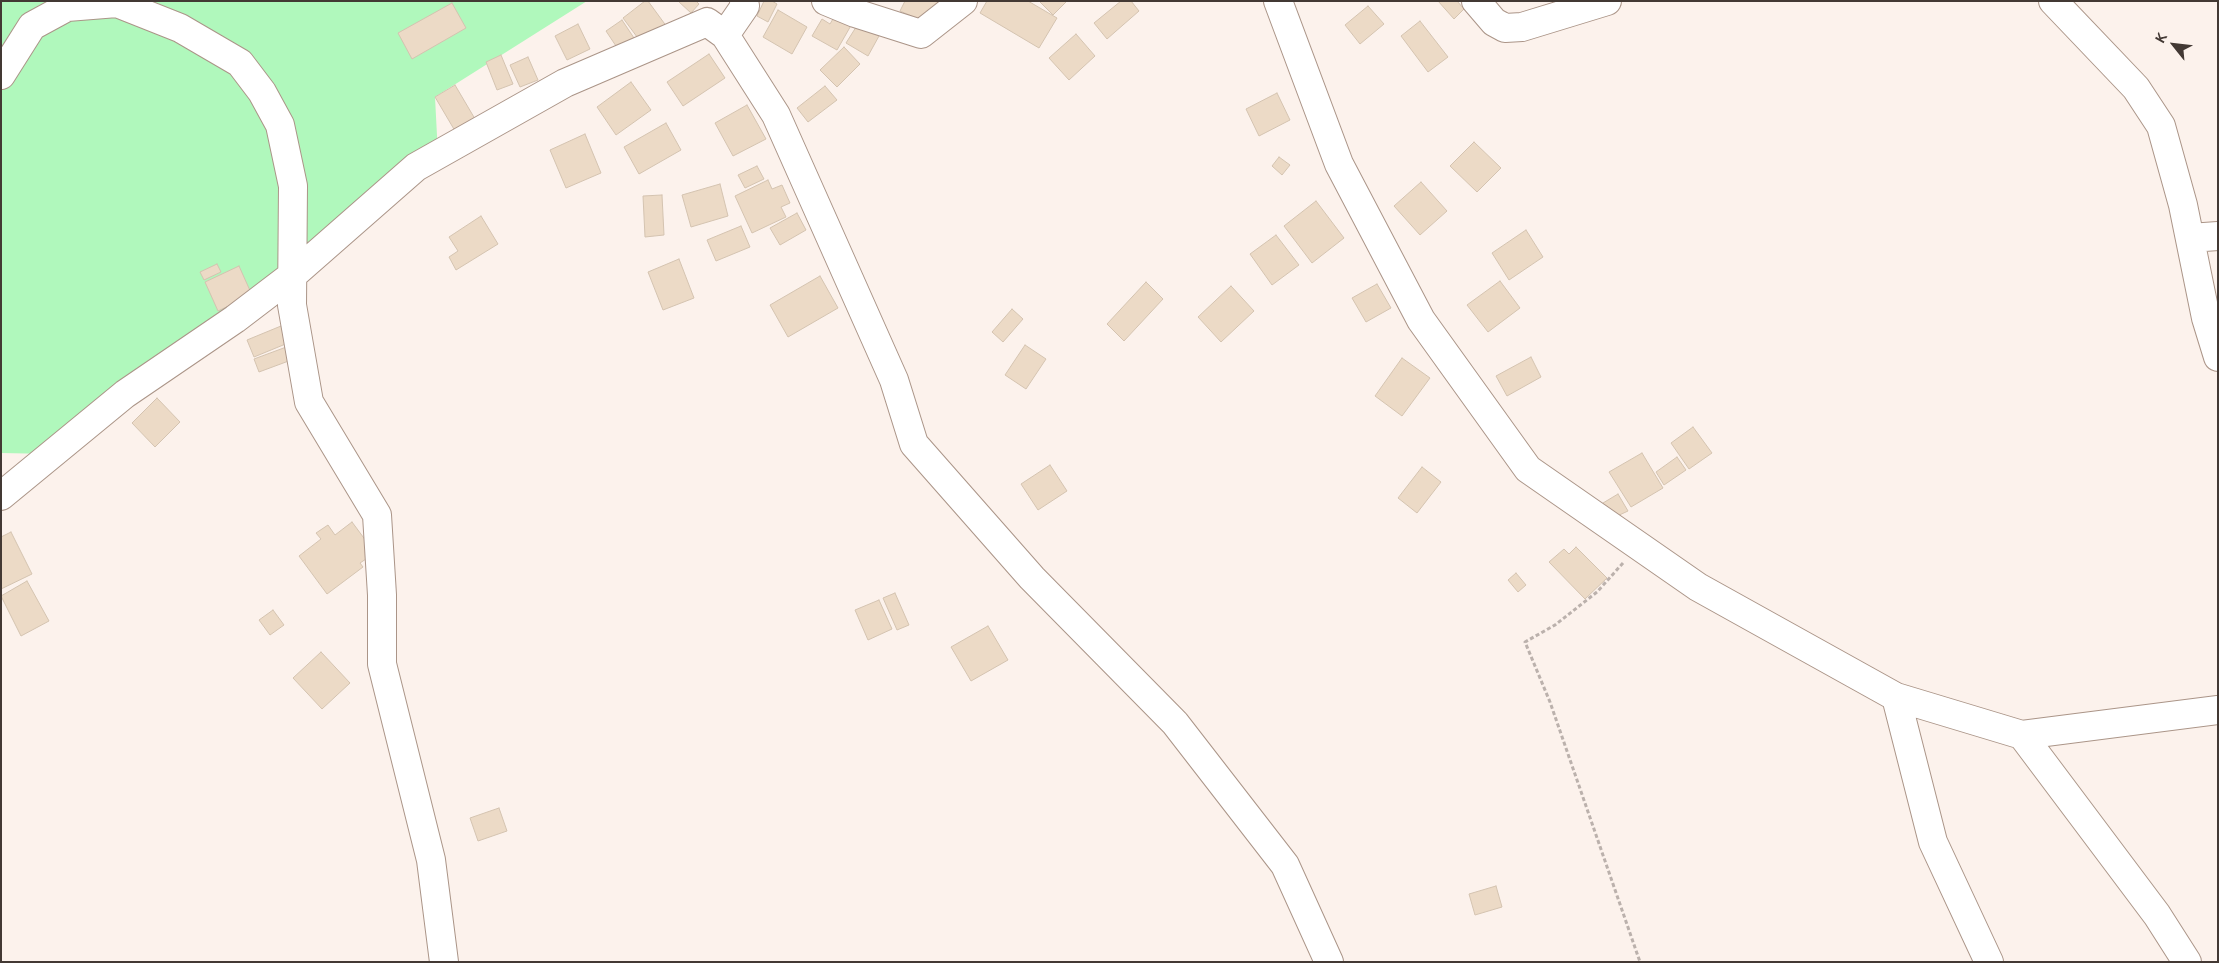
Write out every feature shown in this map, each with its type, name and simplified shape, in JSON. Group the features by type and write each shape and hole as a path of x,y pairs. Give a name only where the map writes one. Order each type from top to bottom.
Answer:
{"street":[{"path":"725,35 745,6 744,1"},
{"path":"826,1 855,14 921,34 963,1"},
{"path":"1278,1 1339,164 1421,320 1528,469 1698,587 1896,697 2022,735 2218,710"},
{"path":"1476,1 1494,22 1505,28 1522,27 1607,1"},
{"path":"2053,1 2136,88 2161,126 2183,205 2206,318 2218,357"},
{"path":"1,75 32,26 68,8 118,3 180,28 240,63 262,92 280,125 293,186 294,274 292,305 309,402 378,516 382,594 382,664 432,860 444,962"},
{"path":"1,496 126,394 236,319 294,274 416,167 565,83 707,22 725,35 776,115 894,380 914,444 1032,578 1175,724 1285,865 1329,962"},
{"path":"2190,238 2218,236"},
{"path":"1896,697 1933,842 1989,962"},
{"path":"2022,735 2157,915 2187,962"}],"path":[{"path":"1639,546 1597,592 1555,625 1525,642 1550,702 1640,962"}],"green space":[{"path":"1,1 587,1 435,97 438,155 52,454 1,453"}],"building":[{"path":"645,1 648,1 667,27 643,45 623,18"},
{"path":"678,1 696,1 699,4 691,13"},
{"path":"764,1 772,1 777,4 768,22 757,16"},
{"path":"905,1 940,1 930,24 900,11"},
{"path":"987,1 1028,1 1057,18 1039,48 980,13"},
{"path":"1039,1 1067,1 1053,15"},
{"path":"1121,1 1131,1 1139,11 1107,39 1094,23"},
{"path":"1438,1 1457,1 1464,9 1454,19"},
{"path":"452,3 466,28 412,59 398,33"},
{"path":"1368,6 1384,24 1360,44 1345,25"},
{"path":"778,10 807,27 792,54 763,37"},
{"path":"837,12 853,22 837,50 812,36 822,19 830,24"},
{"path":"622,20 638,44 622,55 606,31"},
{"path":"1420,21 1448,57 1428,72 1401,36"},
{"path":"578,24 590,49 567,60 555,36"},
{"path":"858,24 879,36 868,56 846,43"},
{"path":"1076,34 1095,56 1069,80 1049,58"},
{"path":"844,47 860,64 837,87 820,70"},
{"path":"709,54 725,78 683,106 667,82"},
{"path":"501,55 513,84 497,90 486,62"},
{"path":"528,57 538,80 520,87 510,65"},
{"path":"631,82 651,110 616,135 597,107"},
{"path":"455,85 478,124 458,136 435,97"},
{"path":"825,86 837,100 808,122 797,108"},
{"path":"1277,93 1290,120 1259,136 1246,109"},
{"path":"747,105 766,139 733,156 715,123"},
{"path":"666,123 681,150 639,174 624,147"},
{"path":"585,134 601,173 566,188 550,150"},
{"path":"1474,142 1501,168 1477,192 1450,166"},
{"path":"1279,157 1290,165 1282,175 1272,166"},
{"path":"757,166 764,179 745,188 738,175"},
{"path":"768,180 772,189 782,185 790,203 781,207 786,217 752,233 735,196"},
{"path":"1421,182 1447,211 1420,235 1394,206"},
{"path":"720,184 728,216 691,227 682,195"},
{"path":"662,195 664,235 645,237 643,196"},
{"path":"1316,201 1344,238 1312,263 1284,226"},
{"path":"797,213 806,230 780,245 770,228"},
{"path":"481,216 498,244 456,270 449,257 458,251 449,237"},
{"path":"741,226 750,247 716,261 707,240"},
{"path":"1526,230 1543,257 1509,280 1492,253"},
{"path":"1276,235 1299,265 1272,285 1250,254"},
{"path":"679,259 694,298 663,310 648,272"},
{"path":"217,264 221,272 204,280 200,272"},
{"path":"239,266 252,295 218,311 205,282"},
{"path":"820,276 838,308 788,337 770,305"},
{"path":"1500,281 1520,308 1488,332 1467,305"},
{"path":"1146,282 1163,299 1124,341 1107,324"},
{"path":"1377,284 1391,308 1366,322 1352,298"},
{"path":"1231,286 1254,311 1221,342 1198,317"},
{"path":"1012,309 1023,319 1003,342 992,332"},
{"path":"281,326 288,343 254,357 247,340"},
{"path":"1025,345 1046,359 1026,389 1005,375"},
{"path":"289,346 294,359 259,372 254,359"},
{"path":"1531,357 1541,377 1507,396 1496,376"},
{"path":"1402,358 1430,378 1402,416 1375,396"},
{"path":"157,398 180,422 155,447 132,423"},
{"path":"1693,427 1712,453 1689,469 1671,443"},
{"path":"1642,453 1663,488 1631,507 1609,472"},
{"path":"1677,457 1686,470 1664,485 1656,472"},
{"path":"1050,465 1067,491 1038,510 1021,484"},
{"path":"1422,467 1441,482 1417,513 1398,498"},
{"path":"1618,494 1628,511 1615,517 1598,506"},
{"path":"352,522 375,553 360,563 363,567 327,594 299,556 321,539 316,533 328,525 335,535"},
{"path":"11,532 32,574 1,589 1,537"},
{"path":"1576,547 1607,578 1585,599 1549,562 1564,549 1569,554"},
{"path":"1516,573 1526,585 1518,592 1508,580"},
{"path":"27,581 49,621 21,636 1,596"},
{"path":"895,593 909,625 897,630 883,598"},
{"path":"879,600 892,629 868,640 855,610"},
{"path":"273,610 284,625 270,635 259,620"},
{"path":"988,626 1008,660 971,681 951,647"},
{"path":"321,652 350,683 322,709 293,678"},
{"path":"499,808 507,831 478,841 470,818"},
{"path":"1496,886 1502,907 1475,915 1469,894"}]}
